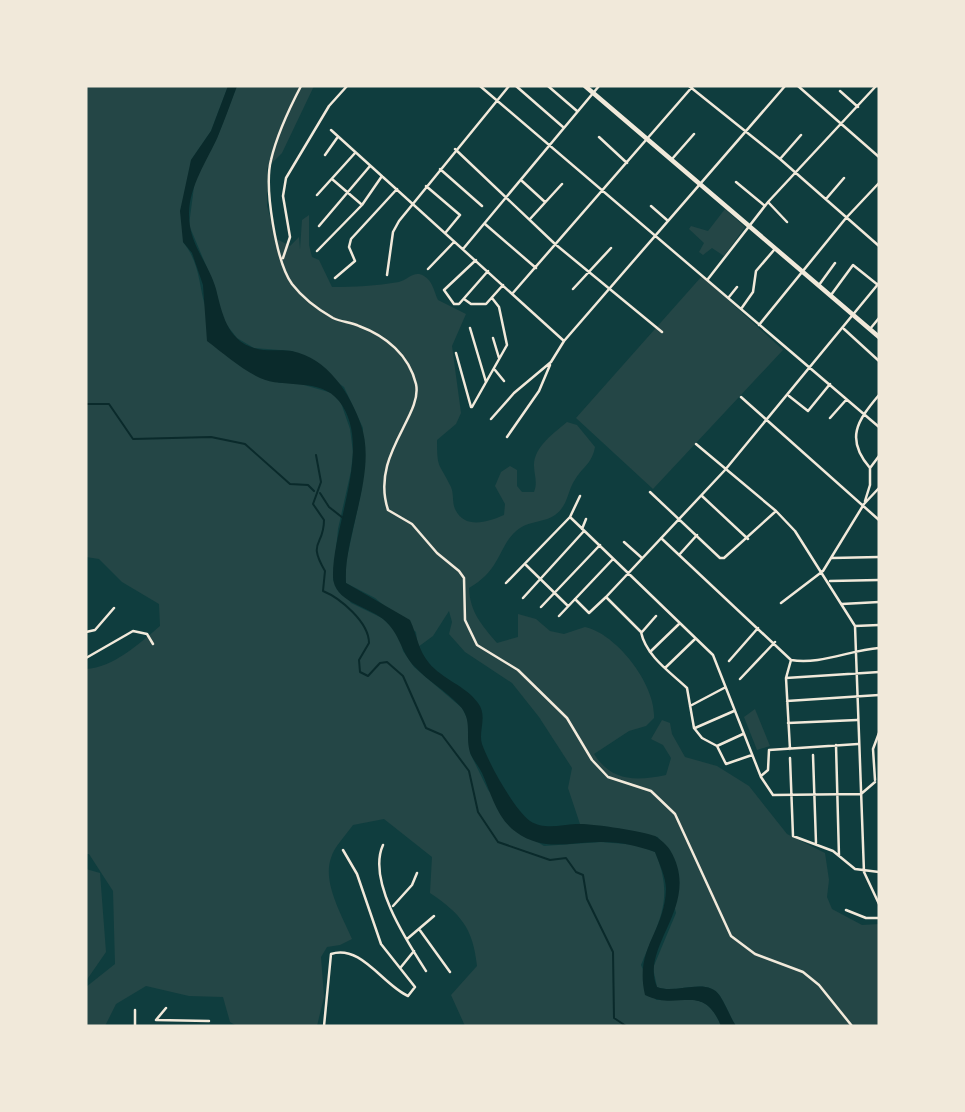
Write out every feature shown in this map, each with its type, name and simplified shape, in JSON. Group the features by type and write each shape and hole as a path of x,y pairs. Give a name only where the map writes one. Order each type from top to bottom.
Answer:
{"main road":[{"path":"585,86 879,337"}],"street":[{"path":"301,86 271,159 268,198 292,284 334,318 381,337 393,345 411,368 417,386 416,399 391,449 385,470 388,510 412,524 464,578 465,620 477,645 518,670 567,718 592,760 608,777 651,791 676,814 731,936 755,954 803,972 819,985 852,1026"},
{"path":"283,258 290,237 283,196 286,178 330,106 347,86"},
{"path":"480,86 879,427"},
{"path":"387,275 394,229 455,149 509,86"},
{"path":"516,86 563,127"},
{"path":"548,86 577,111"},
{"path":"463,249 599,86"},
{"path":"512,294 691,86 879,246"},
{"path":"508,437 542,387 551,362 564,341 785,86"},
{"path":"798,86 879,157"},
{"path":"708,280 768,202 876,86"},
{"path":"840,91 858,107"},
{"path":"331,130 564,341"},
{"path":"672,159 694,134"},
{"path":"780,159 801,135"},
{"path":"599,137 627,163"},
{"path":"325,155 338,138"},
{"path":"455,149 555,244 608,290 662,331"},
{"path":"317,195 355,153"},
{"path":"319,226 370,166"},
{"path":"440,169 482,206"},
{"path":"317,251 362,205 382,176"},
{"path":"826,199 844,178"},
{"path":"331,179 362,205"},
{"path":"521,180 545,202"},
{"path":"736,182 765,206"},
{"path":"760,325 846,218 879,183"},
{"path":"530,219 562,184"},
{"path":"426,186 460,215 445,233"},
{"path":"335,278 355,261 349,247 351,239 397,189"},
{"path":"768,202 787,222"},
{"path":"651,206 668,221"},
{"path":"485,224 536,268"},
{"path":"428,269 454,242"},
{"path":"573,289 611,248"},
{"path":"741,309 753,292 756,271 776,248"},
{"path":"475,260 444,292 457,305 488,271"},
{"path":"819,285 835,262"},
{"path":"575,599 589,613 606,597 725,470 789,396 879,284 853,265 831,295"},
{"path":"464,298 471,304 486,304 503,285"},
{"path":"729,298 737,287"},
{"path":"456,353 471,407 495,370 507,345 499,307 492,298"},
{"path":"870,329 879,318"},
{"path":"470,328 486,383"},
{"path":"844,329 879,361"},
{"path":"493,338 499,359"},
{"path":"491,419 514,393 551,362"},
{"path":"495,370 504,381"},
{"path":"789,396 808,411 830,384"},
{"path":"870,468 857,453 855,444 863,414 879,396"},
{"path":"741,397 769,419 879,520"},
{"path":"830,418 847,399"},
{"path":"696,444 776,511 795,531 823,571 855,626 863,872 879,904"},
{"path":"864,504 870,485 870,468 879,456"},
{"path":"780,603 823,571 864,504 879,488"},
{"path":"650,492 724,558 776,511"},
{"path":"506,583 570,517 580,496"},
{"path":"702,496 748,539"},
{"path":"570,517 713,655 724,688 769,791 781,797 861,794 875,782"},
{"path":"523,598 583,530 586,519"},
{"path":"680,555 697,535"},
{"path":"660,537 775,642 791,660 806,662 855,649 879,649"},
{"path":"624,542 642,558"},
{"path":"541,607 600,545"},
{"path":"832,558 879,557"},
{"path":"559,615 613,559"},
{"path":"526,565 568,606"},
{"path":"828,581 879,580"},
{"path":"606,597 641,632 650,652 687,688 694,728 702,738 717,746 726,764 752,755"},
{"path":"842,604 879,602"},
{"path":"86,632 95,630 114,608"},
{"path":"641,632 656,616"},
{"path":"650,652 680,623"},
{"path":"855,626 879,625"},
{"path":"729,661 758,628"},
{"path":"86,658 133,631 147,634 153,644"},
{"path":"665,668 695,639"},
{"path":"740,679 775,642"},
{"path":"790,749 786,678 791,660"},
{"path":"786,678 879,672"},
{"path":"690,706 724,688"},
{"path":"787,701 879,695"},
{"path":"694,728 734,711"},
{"path":"788,723 857,720"},
{"path":"879,733 873,750 875,782 879,785"},
{"path":"717,746 743,734"},
{"path":"761,777 768,770 768,751 858,744"},
{"path":"836,745 839,856"},
{"path":"813,755 816,844"},
{"path":"790,758 793,836 839,856 851,867 863,872 879,872"},
{"path":"383,845 378,856 378,872 392,906 426,971"},
{"path":"324,1026 331,954 344,952 359,958 408,996 415,987 401,967 389,956 375,932 357,874 343,850"},
{"path":"392,906 412,886 417,873"},
{"path":"846,910 866,918 879,919"},
{"path":"408,939 434,916"},
{"path":"419,929 450,972"},
{"path":"401,967 414,951"},
{"path":"156,1026 156,1020 166,1008"},
{"path":"135,1010 135,1026"},
{"path":"156,1020 209,1021"}],"shaded area":[{"path":"86,86 228,86 211,131 191,160 183,242 196,267 206,309 227,335 279,383 297,383 332,393 341,403 350,429 353,452 338,529 333,580 351,603 382,618 398,633 403,651 414,667 462,708 470,724 470,753 488,790 534,840 544,846 601,842 636,845 655,852 664,883 664,897 659,922 641,965 656,1000 696,1000 710,1007 721,1026 465,1026 451,995 477,966 469,932 450,908 430,893 432,857 384,819 353,825 337,845 331,858 331,889 352,939 327,947 321,957 324,997 317,1026 237,1026 230,1022 223,997 189,996 146,986 116,1004 105,1026 86,1026 86,987 115,964 113,891 89,854 86,854 86,669 96,668 116,659 160,626 159,604 122,582 99,559 86,557"},
{"path":"228,86 237,86 193,190 190,226 227,324 238,339 254,348 292,351 316,361 344,389 356,413 365,444 365,463 349,545 346,583 410,620 420,648 429,663 478,703 483,718 481,739 485,753 510,797 530,821 547,826 583,824 628,830 655,836 667,846 678,870 679,889 676,906 656,956 654,971 657,987 673,989 699,986 714,990 736,1026 721,1026 714,1012 698,1001 668,1001 645,995 643,965 661,917 666,889 655,852 610,842 548,844 527,838 509,827 499,813 471,755 464,711 415,667 383,619 345,598 335,585 334,557 352,463 353,440 349,419 339,401 322,389 260,378 239,366 207,341 203,285 192,253 183,242 180,211 191,160 211,131"},
{"path":"237,86 314,86 282,153 267,168 267,206 277,239 290,246 299,237 300,249 302,220 309,215 309,245 312,257 319,260 332,287 390,283 420,274 429,281 438,300 466,314 452,346 461,413 456,424 437,440 438,461 451,487 454,506 459,516 477,522 504,515 505,504 495,486 501,472 510,466 517,470 517,486 522,492 534,492 537,452 546,440 567,422 577,425 595,447 592,457 573,483 560,511 520,528 508,541 488,573 469,588 474,611 481,624 497,643 518,637 518,614 536,619 550,631 564,634 585,627 610,640 632,663 649,691 654,718 646,726 629,731 594,754 601,763 617,775 625,777 666,775 671,758 663,745 651,739 662,720 670,723 672,734 685,757 717,766 749,786 787,834 825,853 829,880 827,897 832,909 862,925 879,924 879,1026 736,1026 714,990 699,986 673,989 657,987 653,968 676,913 658,837 580,824 568,788 572,768 539,717 512,683 465,652 449,634 452,622 449,611 433,636 418,647 416,632 375,598 346,583 345,567 362,488 363,428 344,387 292,351 254,348 237,338 222,319 215,287 189,225 195,179 217,138"},
{"path":"725,209 745,227 724,256 712,248 703,255 699,252 704,243 689,229 691,226 708,231"},
{"path":"702,276 783,350 653,489 576,418"},
{"path":"755,709 770,746 757,750 744,717"},
{"path":"86,869 100,873 106,952 86,981"}],"waterway":[{"path":"86,404 109,404 133,439 211,437 245,444 290,484 308,485 314,491"},
{"path":"316,455 321,482 313,504 324,520 317,548 325,571 323,591 345,605 359,619 368,635 369,643 359,660 360,672 368,676 380,663 387,662 403,676 426,728 442,735 469,771 478,812 498,842 550,860 566,858 576,872 583,875 587,899 613,952 614,1018 626,1026"},
{"path":"320,493 329,507 343,518"}]}
